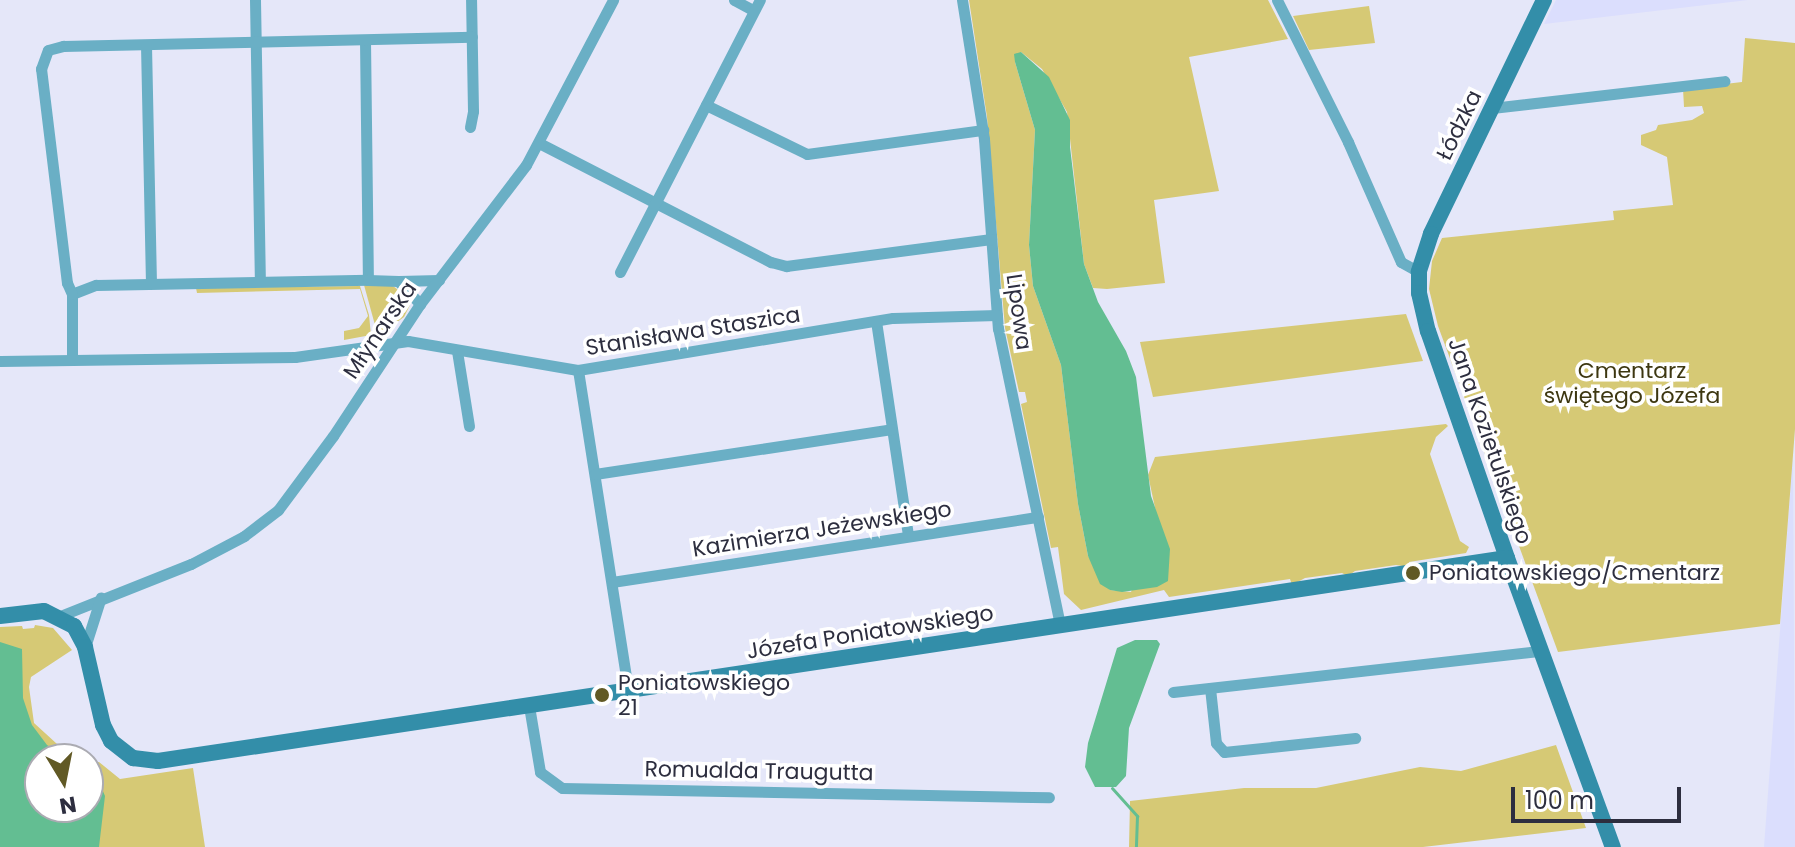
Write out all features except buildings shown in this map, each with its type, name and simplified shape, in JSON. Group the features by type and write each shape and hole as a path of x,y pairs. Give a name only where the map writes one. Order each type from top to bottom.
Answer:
{"street":[{"path":"255,0 260,281"},
{"path":"470,127 473,111 471,0"},
{"name":"Młynarska","path":"60,616 101,597 191,564 261,526 291,495 420,304 539,143 613,0"},
{"path":"620,272 757,5 734,0"},
{"name":"Lipowa","path":"962,0 983,130 997,315 1060,626"},
{"path":"1277,0 1348,142 1401,262 1419,272"},
{"name":"Łódzka","path":"1419,272 1431,234 1544,0"},
{"path":"72,360 72,294 67,283 41,69 48,50 63,46 472,37"},
{"path":"365,40 368,280"},
{"path":"146,45 151,283"},
{"path":"1492,108 1724,81"},
{"path":"706,105 807,154 983,130"},
{"path":"539,143 771,262 786,266 991,239"},
{"name":"Jana Kozietulskiego","path":"1419,272 1421,306 1428,331 1613,847"},
{"path":"72,294 96,285 439,280"},
{"path":"398,281 420,304"},
{"name":"Stanisława Staszica","path":"0,361 295,357 396,341 578,370 876,321 997,315"},
{"path":"876,321 908,536"},
{"path":"457,351 469,426"},
{"path":"578,370 628,691"},
{"path":"595,474 892,429"},
{"name":"Kazimierza Jeżewskiego","path":"612,582 1038,517"},
{"name":"Józefa Poniatowskiego","path":"60,616 74,626 85,647 106,733 123,752 146,762 1507,558"},
{"path":"85,647 101,597"},
{"path":"0,616 44,611 60,616"},
{"path":"1173,692 1541,651"},
{"path":"1210,688 1216,743 1224,752 1355,738"},
{"name":"Romualda Traugutta","path":"529,706 538,766 549,781 562,788 1049,797"}],"shaded area":[{"path":"1556,0 1748,0 1544,24"},
{"path":"1021,52 1049,77 1070,120 1070,147 1084,264 1098,302 1126,351 1136,377 1151,496 1170,549 1168,581 1157,587 1122,592 1110,590 1100,584 1088,556 1078,504 1061,365 1033,286 1029,245 1035,130 1015,62 1014,54"},
{"path":"1793,455 1795,847 1764,847"},
{"path":"1135,640 1157,640 1160,644 1129,728 1126,776 1116,787 1095,787 1085,767 1088,743 1117,648"},
{"path":"0,642 22,649 23,698 32,725 46,743 24,743 24,823 102,823 99,847 0,847"}],"green space":[{"path":"969,0 1268,0 1288,39 1189,57 1219,191 1154,200 1165,283 1107,289 1093,288 1084,264 1067,112 1042,69 1021,52 1015,62 1035,130 1029,245 1033,286 1061,365 1078,504 1088,556 1110,590 1131,592 1157,517 1148,475 1155,457 1446,424 1448,426 1436,437 1430,454 1460,541 1469,547 1466,553 1409,562 1409,567 1396,565 1355,571 1348,576 1342,573 1305,578 1292,585 1290,579 1169,597 1164,590 1081,610 1064,594 1058,547 1051,548 1021,404 1027,402 1025,392 1019,392 1005,328 987,117"},
{"path":"1369,6 1375,43 1309,50 1293,16"},
{"name":"Cmentarz świętego Józefa","path":"1745,38 1795,43 1795,429 1780,624 1558,652 1438,326 1429,289 1432,261 1442,238 1614,220 1613,211 1673,205 1667,157 1641,145 1641,135 1656,130 1658,125 1692,120 1704,113 1702,106 1684,107 1683,89 1742,82"},
{"path":"364,285 393,286 409,298 410,305 404,317 378,336"},
{"path":"360,286 369,315 371,335 344,340 344,331 359,328 368,316 360,289 197,293 196,288"},
{"path":"1406,314 1423,361 1153,397 1140,342"},
{"path":"35,625 53,628 72,650 31,677 29,687 34,723 56,743 24,743 24,823 104,823 104,766 120,779 193,768 205,847 0,847 0,627 34,628"},
{"path":"1556,745 1586,828 1423,847 1129,847 1130,801 1244,788 1316,788 1420,767 1461,771"}],"waterway":[{"path":"1112,788 1137,816 1136,847"}],"place":[{"name":"Poniatowskiego/Cmentarz","path":"1413,573"},
{"name":"Poniatowskiego 21","path":"602,695"}]}
